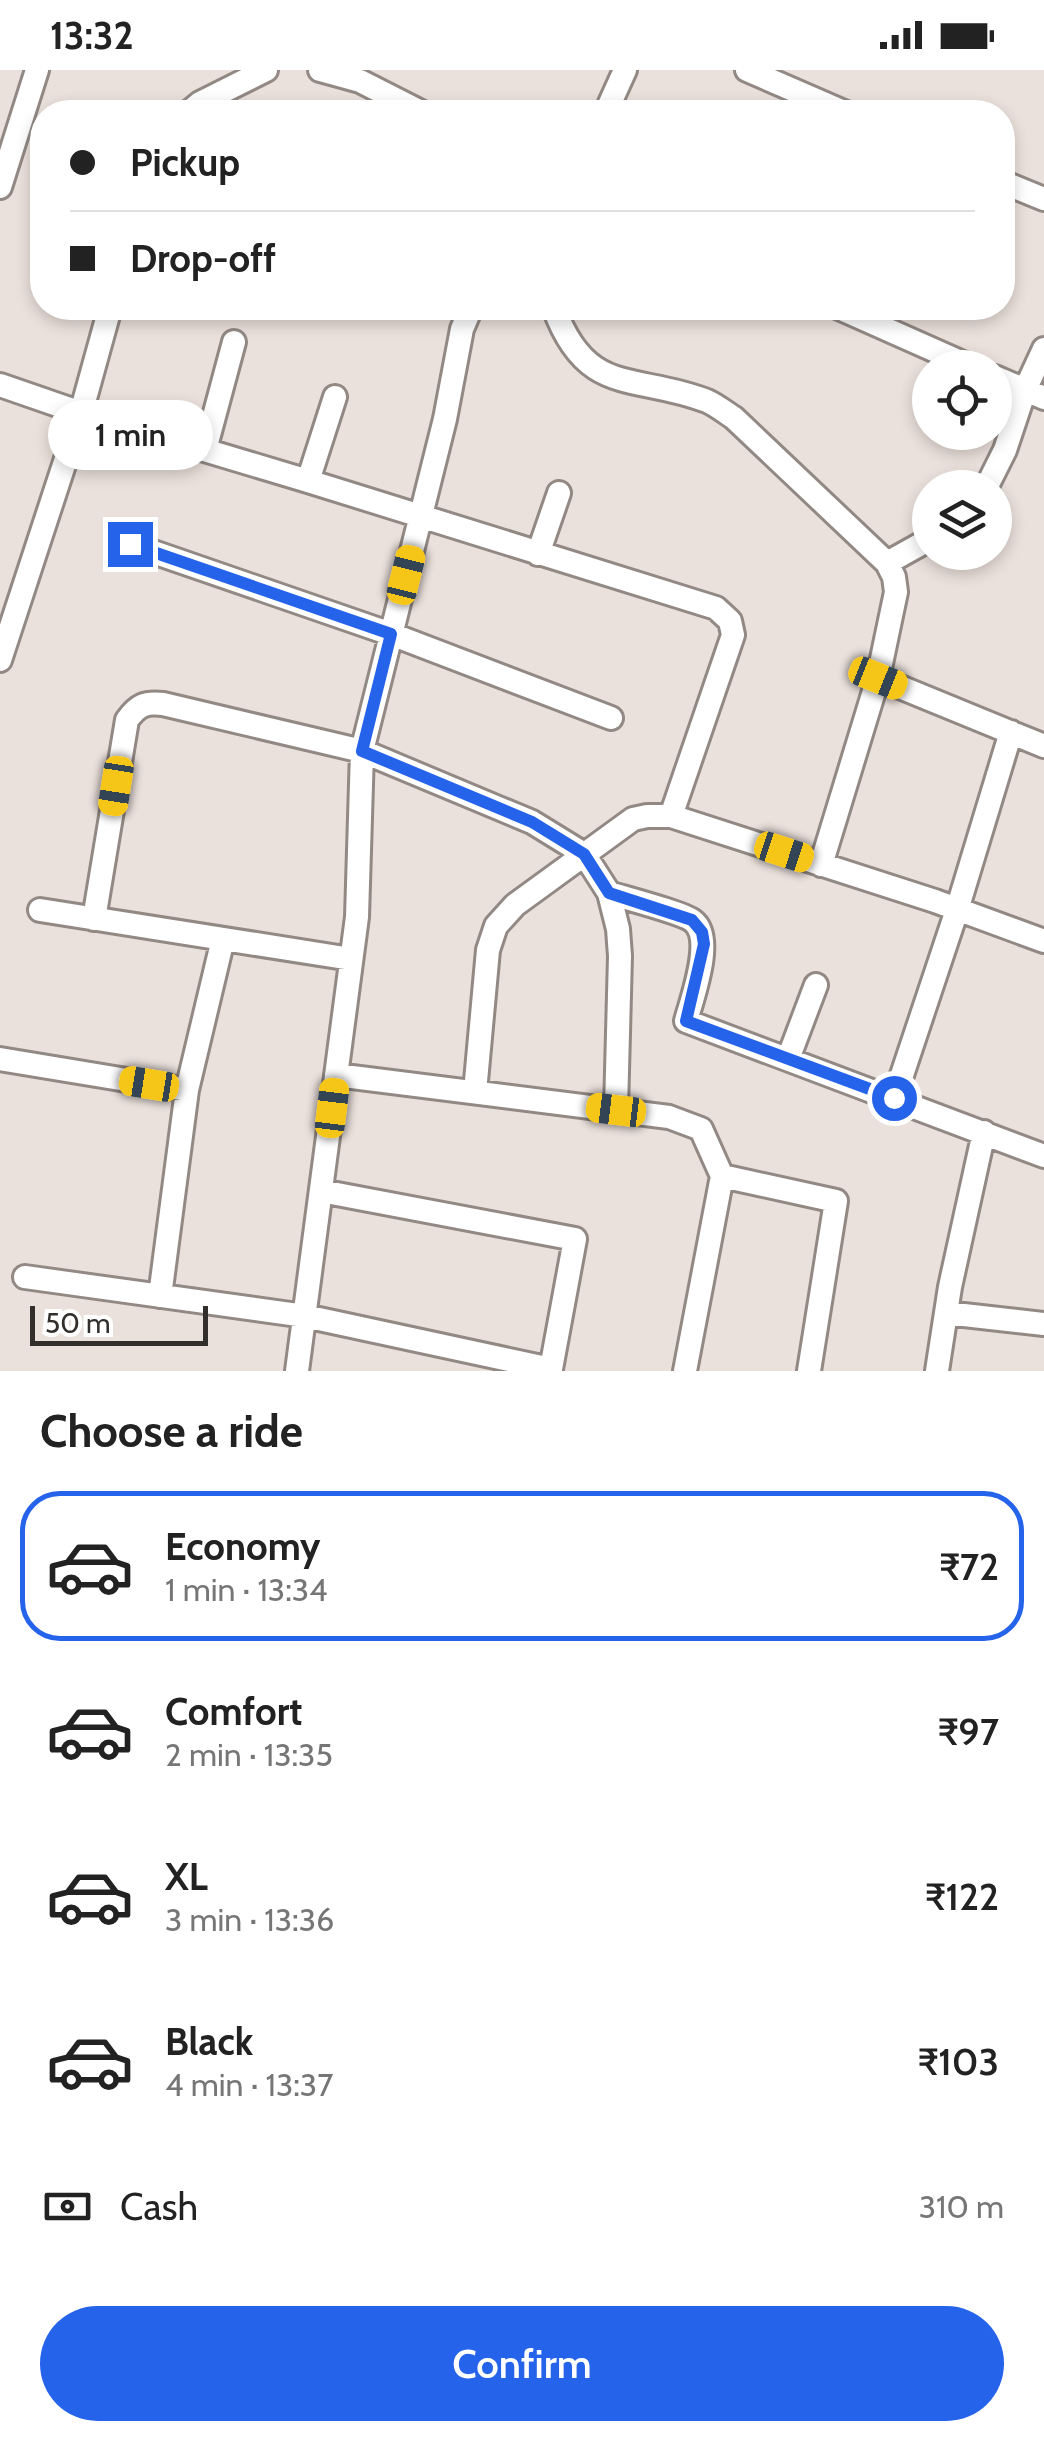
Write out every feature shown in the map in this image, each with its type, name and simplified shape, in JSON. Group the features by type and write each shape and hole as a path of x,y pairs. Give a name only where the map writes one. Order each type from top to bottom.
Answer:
{"street":[{"path":"0,187 37,70"},
{"path":"206,100 266,70"},
{"path":"320,70 362,76 401,100"},
{"path":"612,100 626,70"},
{"path":"747,70 816,100"},
{"path":"1015,187 1044,199"},
{"path":"0,660 82,413 107,320"},
{"path":"297,1371 357,917 362,751 466,320"},
{"path":"560,320 572,346 591,367 617,380 709,402 734,418 888,563 896,592 878,678 821,865"},
{"path":"866,320 934,350"},
{"path":"204,450 234,342"},
{"path":"995,470 1034,394 1044,349"},
{"path":"0,386 716,608 730,621 733,635 671,816"},
{"path":"308,481 336,397"},
{"path":"538,554 559,493"},
{"path":"130,544 391,634 611,718"},
{"path":"888,563 912,549"},
{"path":"878,678 1044,746"},
{"path":"94,919 127,720 136,708 148,702 163,704 362,751 532,822 584,854 609,893 618,929 616,1110"},
{"path":"894,1098 1011,732"},
{"path":"475,1092 488,950 496,926 515,905 633,819 671,816 1044,941"},
{"path":"609,893 692,920 702,932 702,956 686,1021 1044,1156"},
{"path":"40,910 351,959"},
{"path":"160,1296 186,1090 223,939"},
{"path":"788,1059 816,985"},
{"path":"0,1059 186,1090"},
{"path":"336,1075 668,1117 701,1130 722,1176 685,1371"},
{"path":"936,1371 984,1132"},
{"path":"722,1176 836,1201 808,1371"},
{"path":"25,1277 305,1316 551,1370 575,1239 321,1190"},
{"path":"946,1313 1044,1324"}],"route":[{"path":"130,544 391,634 362,751 532,822 584,854 609,893 692,920 702,932 704,944 686,1021 894,1098"}]}
